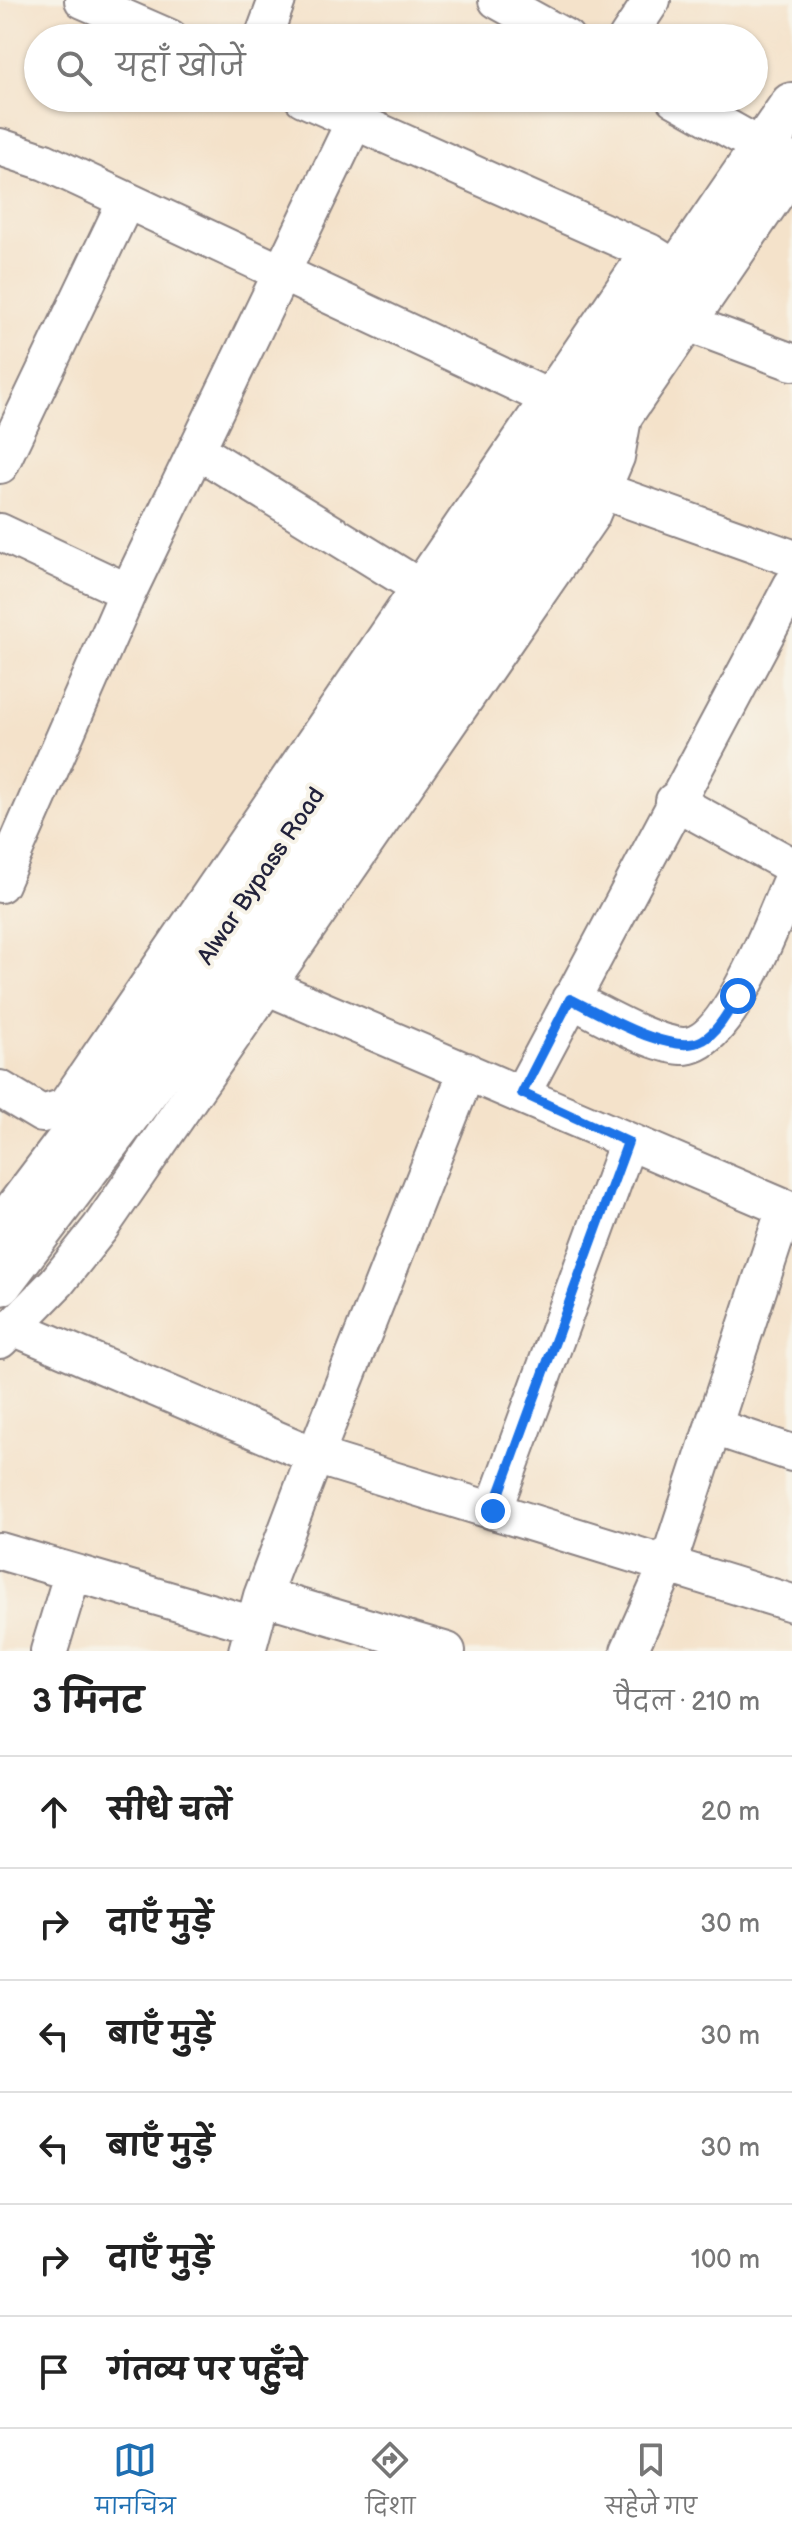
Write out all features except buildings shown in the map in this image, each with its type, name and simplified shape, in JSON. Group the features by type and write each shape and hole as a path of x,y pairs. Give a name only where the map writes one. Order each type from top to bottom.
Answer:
{"main road":[{"path":"525,525 624,412 765,199 792,105"},
{"path":"0,1283 262,937 525,525 664,262 765,199"},
{"name":"Alwar Bypass Road","path":"0,1232 189,982 401,669 525,525"}],"street":[{"path":"83,0 138,24"},
{"path":"268,24 277,0"},
{"path":"497,0 541,24"},
{"path":"636,24 652,0"},
{"path":"0,1089 42,1114 65,1107 549,398 664,262 333,112"},
{"path":"699,112 778,156"},
{"path":"0,884 128,592 354,122"},
{"path":"0,147 45,162 549,398"},
{"path":"0,465 126,201"},
{"path":"685,322 792,362"},
{"path":"624,412 616,457 591,516 100,1228 57,1282 6,1333 315,1456 792,1603"},
{"path":"197,450 419,587"},
{"path":"601,490 792,558"},
{"path":"0,532 128,592"},
{"path":"522,1093 674,801 792,585"},
{"path":"674,801 792,866"},
{"path":"570,999 666,1043 685,1047 705,1040 738,996 792,878"},
{"path":"266,986 788,1209 668,1564 629,1651"},
{"path":"255,1624 315,1456 467,1071"},
{"path":"493,1511 628,1142"},
{"path":"714,1427 792,1453"},
{"path":"0,1551 72,1575 255,1624 447,1651"},
{"path":"49,1651 72,1575"}],"route":[{"path":"493,1511 628,1142 522,1093 570,999 666,1043 685,1047 705,1040 738,996"}]}
